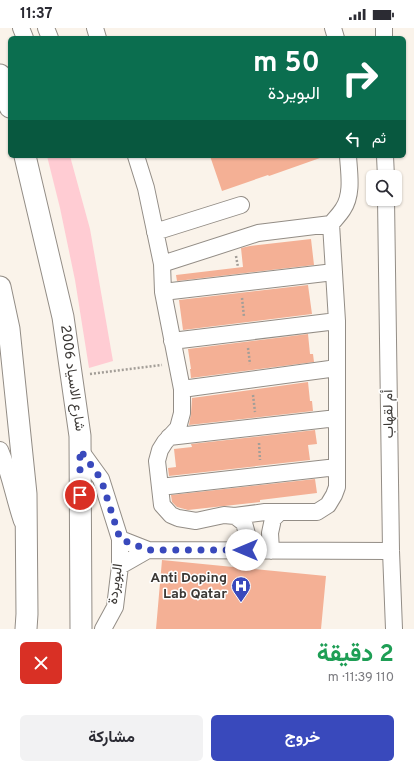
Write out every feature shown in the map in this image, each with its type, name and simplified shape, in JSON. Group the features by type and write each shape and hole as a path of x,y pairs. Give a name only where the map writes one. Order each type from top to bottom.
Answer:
{"main road":[{"path":"0,75 8,101"},
{"name":"شارع الاسياد 2006","path":"24,158 63,317 80,436 81,629"},
{"path":"0,287 9,329 26,494 26,629"}],"street":[{"path":"137,158 146,188 162,264 163,292 182,389 182,413 178,428 169,437 160,450 157,461 162,505 171,515 178,518 196,521 224,515 235,516 265,512 317,512 328,505 334,495 337,487 337,321 331,224 344,208 347,201 349,190 348,158"},
{"path":"385,158 386,170"},
{"path":"155,232 241,205"},
{"name":"أم لقهاب","path":"386,206 391,551 394,629"},
{"path":"162,264 258,233 331,224"},
{"path":"163,292 334,272"},
{"path":"172,341 337,321"},
{"path":"182,389 337,368"},
{"path":"169,437 337,418"},
{"path":"0,450 10,479 17,507 26,531"},
{"name":"البويردة","path":"80,450 101,479 120,539 120,566 115,607 103,629"},
{"path":"160,488 337,467"},
{"path":"270,550 270,533 273,519 280,512"},
{"path":"235,516 244,522 247,534 246,550"},
{"path":"120,539 148,550 391,551"},
{"path":"120,566 148,550"}],"path":[{"path":"72,376 177,363"}],"shaded area":[{"path":"48,158 71,158 90,229 113,361 89,368 75,280"}],"building":[{"path":"211,158 320,158 269,176 268,175 222,191"},
{"path":"311,239 314,265 177,281 176,275 243,267 241,248"},
{"path":"308,285 312,314 183,330 179,300"},
{"path":"308,334 310,354 313,354 314,362 191,378 188,349"},
{"path":"308,382 310,401 312,401 313,411 189,425 192,398"},
{"path":"315,430 317,444 308,445 310,460 169,476 168,468 176,467 174,449 192,447 191,444"},
{"path":"315,479 317,493 260,500 260,502 188,510 177,507 172,502 171,495"},
{"name":"Anti Doping Lab Qatar","path":"162,560 326,576 321,629 156,629"}],"place":[{"name":"Anti Doping Lab Qatar","path":"241,603"}],"route":[{"path":"80,495 80,450 101,479 120,539 148,550 246,550"}]}
